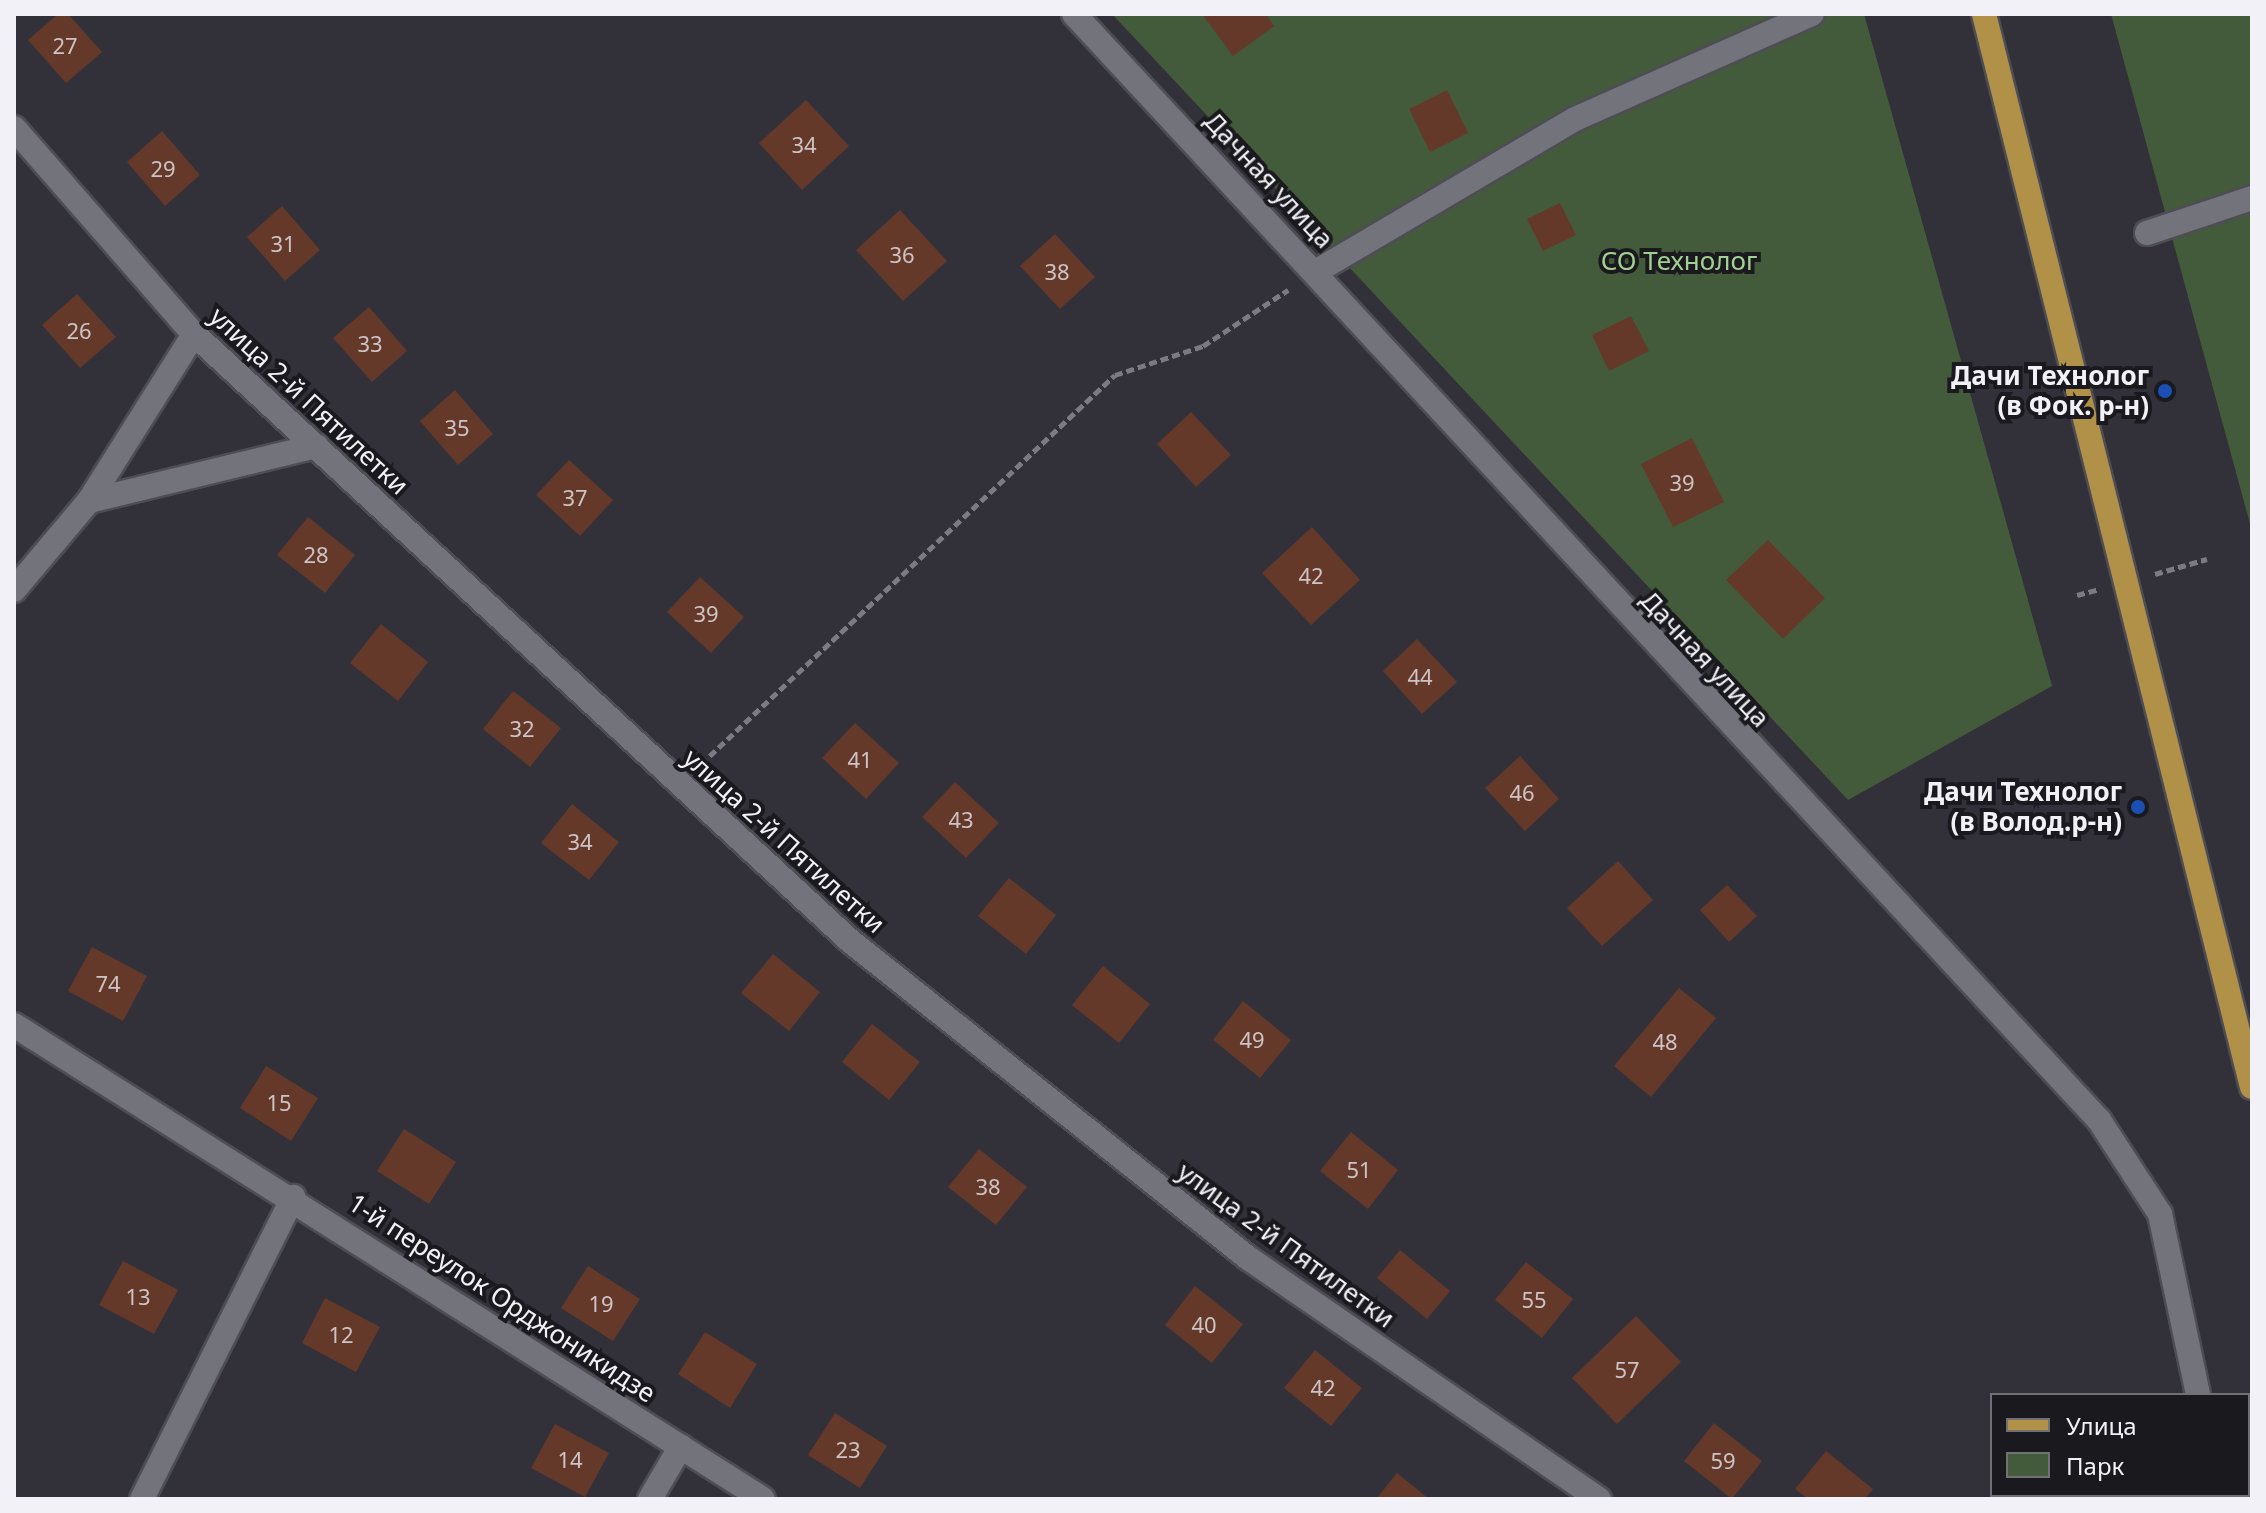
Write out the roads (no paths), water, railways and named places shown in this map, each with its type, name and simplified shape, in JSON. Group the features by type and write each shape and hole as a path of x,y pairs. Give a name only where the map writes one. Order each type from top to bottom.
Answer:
{"main road":[{"path":"1984,14 2252,1087"}],"street":[{"name":"Дачная улица","path":"1074,14 1317,271 1683,679 2099,1120 2160,1214 2198,1393"},
{"path":"1317,271 1575,119 1812,14"},
{"name":"улица 2-й Пятилетки","path":"14,128 194,334 849,940 1248,1258 1599,1499"},
{"path":"2147,233 2252,198"},
{"path":"14,590 89,501 194,334"},
{"path":"89,501 316,446"},
{"name":"1-й переулок Орджоникидзе","path":"14,1025 293,1197 763,1499"},
{"path":"142,1499 293,1197"},
{"path":"650,1499 681,1446"}],"place":[{"name":"Дачи Технолог (в Фок. р-н)","path":"2165,391"},
{"name":"Дачи Технолог (в Волод.р-н)","path":"2138,807"}],"park label":[{"name":"СО Технолог","path":"1679,261"}]}
